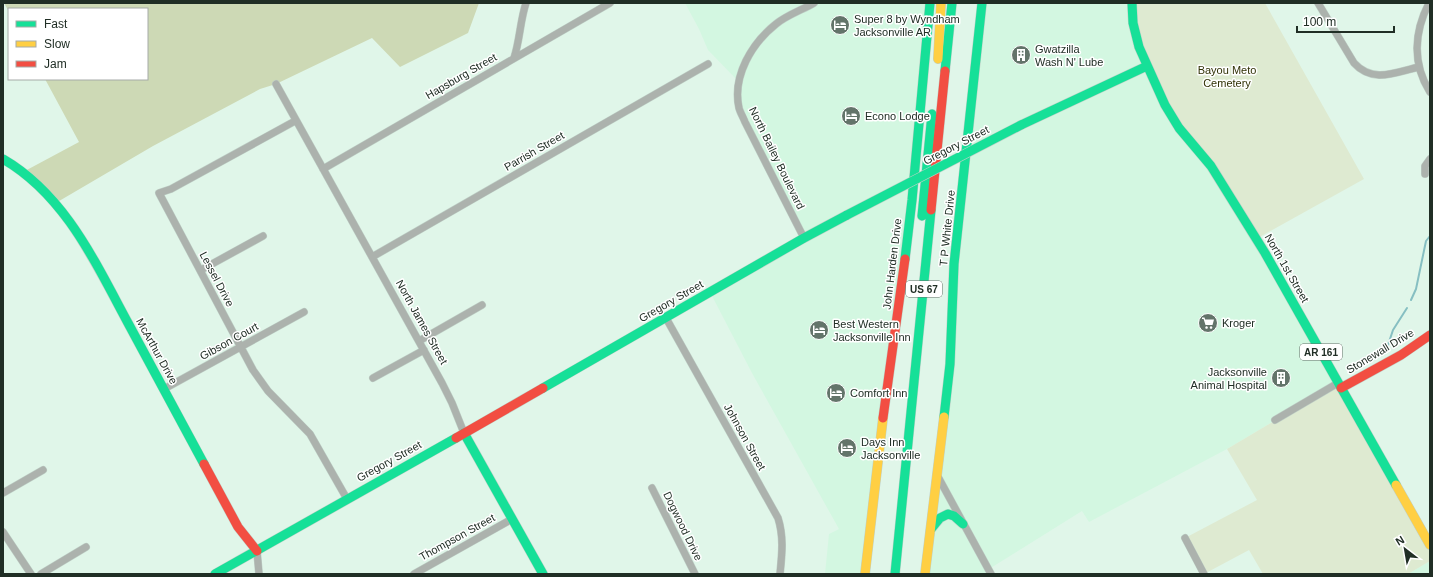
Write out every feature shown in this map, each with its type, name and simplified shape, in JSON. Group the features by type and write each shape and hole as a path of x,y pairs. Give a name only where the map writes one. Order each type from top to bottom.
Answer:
{"main road":[{"name":"John Harden Drive","path":"865,574 884,409 912,200 930,3"},
{"name":"US 67","path":"888,574 938,62 941,3"},
{"name":"US 67","path":"895,574 952,3"},
{"name":"T P White Drive","path":"925,574 950,364 954,264 982,3"},
{"name":"North 1st Street","path":"1132,3 1139,47 1165,106 1181,131 1211,166 1265,253 1430,545"},
{"name":"Gregory Street","path":"215,574 804,238 1021,125 1147,66"},
{"name":"McArthur Drive","path":"3,159 12,163 34,181 75,229 96,263 238,527 257,551"},
{"name":"Stonewall Drive","path":"1340,385 1401,355 1430,335"},
{"name":"North James Street","path":"464,433 543,574"},
{"path":"931,529 940,518 948,514 954,516 963,524"}],"street":[{"path":"514,58 519,44 521,19 526,3"},
{"name":"Hapsburg Street","path":"323,169 610,3"},
{"name":"North Bailey Boulevard","path":"804,238 745,122 739,108 738,94 741,72 746,60 757,43 777,23 814,3"},
{"path":"1318,3 1354,63 1363,71 1369,74 1381,76 1419,67"},
{"path":"1429,3 1424,12 1419,29 1417,50 1419,67 1430,92"},
{"name":"Parrish Street","path":"372,257 708,64"},
{"name":"North James Street","path":"276,84 295,121 424,350 452,403 464,433"},
{"name":"Lessel Drive","path":"295,121 171,189 159,194 201,270 253,370 268,391 310,434 347,499"},
{"path":"1425,174 1425,166 1430,159"},
{"path":"201,270 263,236"},
{"path":"419,341 482,305"},
{"name":"Gibson Court","path":"164,389 304,312"},
{"name":"Johnson Street","path":"666,318 778,518 783,545 780,574"},
{"path":"373,378 424,350"},
{"path":"1275,420 1340,385"},
{"path":"3,493 42,470"},
{"path":"937,475 991,574"},
{"name":"Dogwood Drive","path":"652,488 695,574"},
{"name":"Thompson Street","path":"414,574 512,519"},
{"path":"3,532 31,574"},
{"path":"1185,538 1204,574"},
{"path":"41,574 86,547"},
{"path":"257,551 259,574"}],"shaded area":[{"path":"4,3 479,3 468,33 400,67 372,38 276,84 260,89 153,146 54,204 23,172 79,142 46,80 148,80 148,8 8,8 8,10"},
{"path":"685,3 930,3 865,574 825,574 829,534 839,529 752,373 710,292 804,238 739,108 739,82 708,50"},
{"path":"982,3 1132,3 1197,148 1338,383 1227,449 1089,522 1082,511 989,569 991,574 926,574"},
{"path":"1430,561 1430,574 1408,574"}],"green space":[{"name":"Bayou Meto Cemetery","path":"1132,3 1265,3 1364,179 1256,239 1181,131 1139,47"},
{"path":"1338,383 1430,545 1430,561 1408,574 1263,574 1249,550 1204,574 1185,538 1257,500 1227,449"}],"waterway":[{"path":"1411,300 1416,289 1426,241 1430,236"},
{"path":"1356,370 1387,348 1393,330 1407,308"}],"traffic: fast":[{"path":"905,259 912,200 930,3"},
{"path":"945,71 952,3"},
{"path":"944,417 950,364 954,264 982,3"},
{"path":"1132,3 1133,23 1139,47 1165,105 1179,128 1211,166 1265,253 1396,485"},
{"path":"1021,125 1147,66"},
{"path":"922,216 932,114"},
{"path":"847,215 1021,125"},
{"path":"3,159 25,174 44,191 76,232 103,277 204,464"},
{"path":"895,574 931,210"},
{"path":"543,388 804,238 847,215"},
{"path":"464,433 543,574"},
{"path":"215,574 456,438"},
{"path":"931,529 940,518 948,514 954,516 963,524"}],"traffic: slow":[{"path":"938,59 941,3"},
{"path":"925,574 944,417"},
{"path":"865,574 883,418"},
{"path":"1396,485 1430,545"}],"traffic: jam":[{"path":"931,210 945,71"},
{"path":"883,418 905,259"},
{"path":"1341,388 1401,355 1430,335"},
{"path":"456,438 543,388"},
{"path":"204,464 238,527 257,551"}],"place":[{"name":"Super 8 by Wyndham Jacksonville AR","path":"840,25"},
{"name":"Gwatzilla Wash N' Lube","path":"1021,55"},
{"name":"Econo Lodge","path":"851,116"},
{"name":"Kroger","path":"1208,323"},
{"name":"Best Western Jacksonville Inn","path":"819,330"},
{"name":"Jacksonville Animal Hospital","path":"1281,378"},
{"name":"Comfort Inn","path":"836,393"},
{"name":"Days Inn Jacksonville","path":"847,448"}]}
